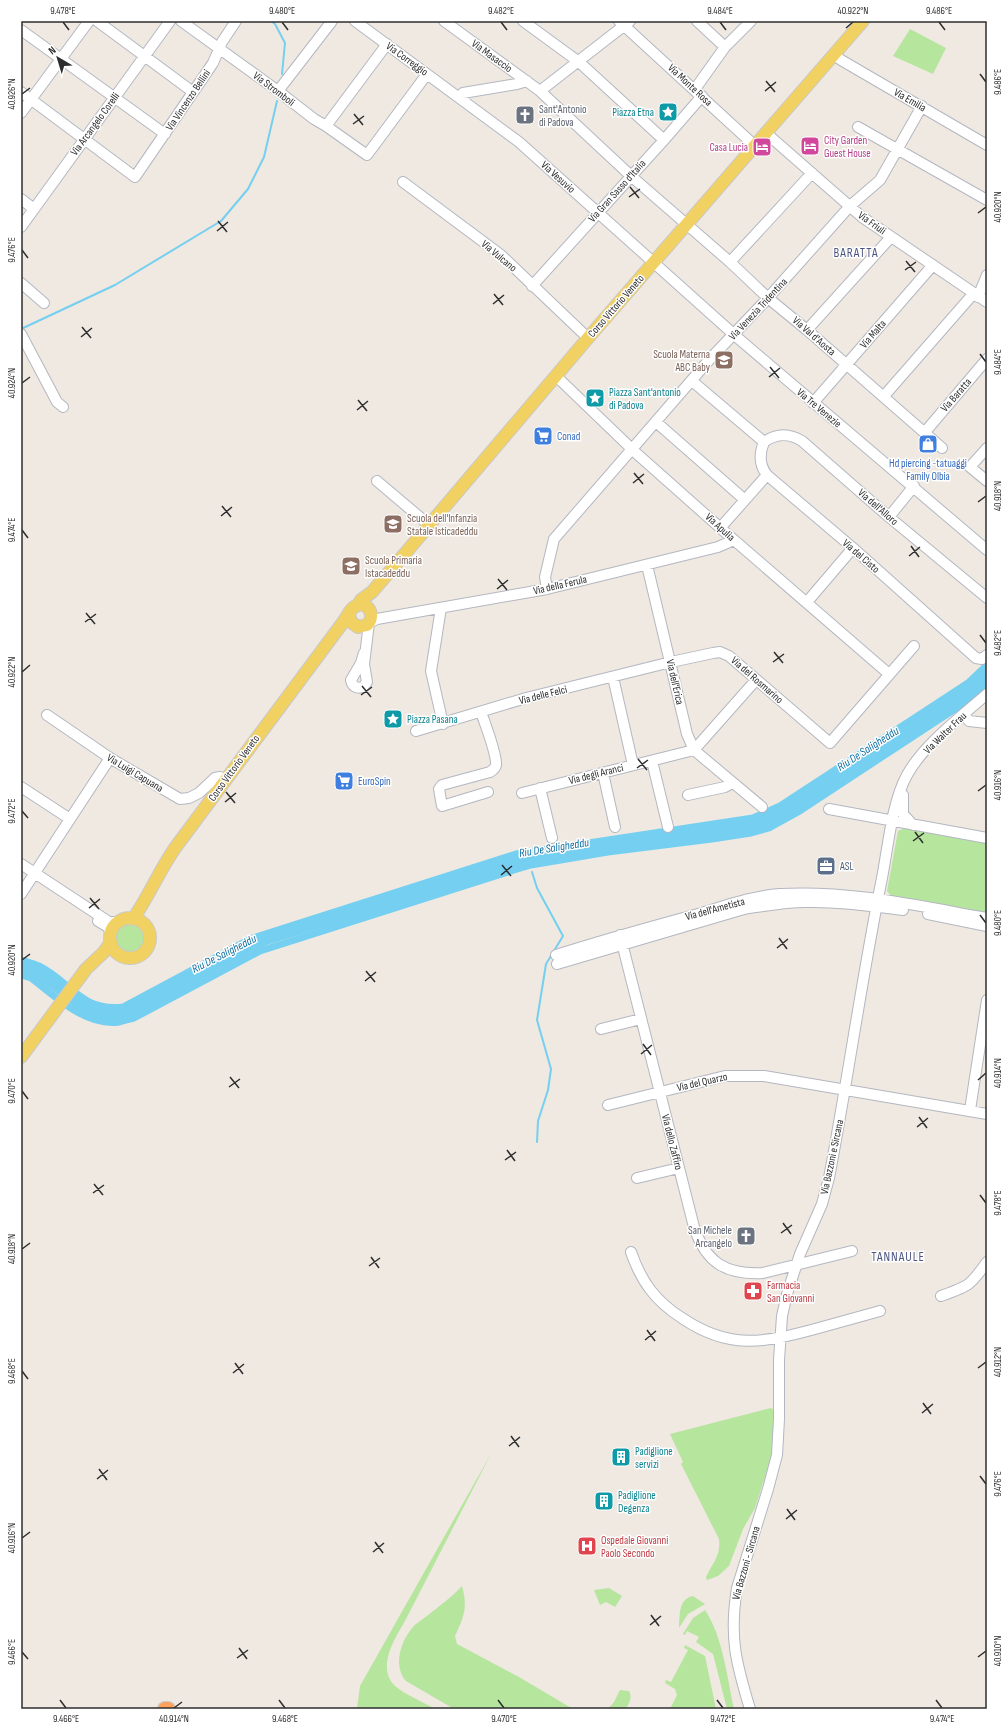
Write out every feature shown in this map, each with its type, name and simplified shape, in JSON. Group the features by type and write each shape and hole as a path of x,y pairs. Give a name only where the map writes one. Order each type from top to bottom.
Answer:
{"main road":[{"name":"Corso Vittorio Veneto","path":"366,617 368,602 372,592 588,338 863,21"},
{"name":"Corso Vittorio Veneto","path":"133,919 148,896 168,859 225,779 349,614 350,620 366,617"},
{"name":"Corso Vittorio Veneto","path":"327,645 343,631 366,617"},
{"name":"Corso Vittorio Veneto","path":"147,928 144,914 148,896"},
{"path":"21,1057 86,969 94,961 104,952 111,938 112,930 119,922 133,919 139,920 147,928 150,941 144,952 132,958 119,955 108,955 94,961"},
{"path":"111,938 115,951 119,955"}],"street":[{"path":"21,113 89,21"},
{"path":"97,21 193,92"},
{"name":"Via Arcangelo Corelli","path":"21,227 170,21"},
{"name":"Via Stromboli","path":"181,21 314,119 367,155 427,74"},
{"name":"Via Vincenzo Bellini","path":"85,139 135,177 213,63 220,50 222,42 236,21"},
{"path":"278,91 332,21"},
{"name":"Via Correggio","path":"355,21 459,97"},
{"name":"Via Masaccio","path":"444,21 540,91 631,176"},
{"path":"523,21 579,62 664,140"},
{"path":"697,21 726,47"},
{"name":"Via Gran Sasso d'Italia","path":"532,286 664,140 698,93 726,47 751,21"},
{"path":"540,91 579,62 625,22"},
{"name":"Via Monte Rosa","path":"625,22 754,145"},
{"path":"21,30 165,134"},
{"path":"326,126 387,44"},
{"name":"Via Emilia","path":"834,55 840,60 922,106 987,145"},
{"path":"459,97 463,94 527,81"},
{"path":"21,92 85,139"},
{"name":"Via Vesuvio","path":"459,97 519,142 654,262"},
{"name":"Via Venezia Tridentina","path":"547,588 545,577 554,538 692,381 850,206 880,180 922,106"},
{"path":"858,127 987,200"},
{"name":"Via Friuli","path":"766,133 850,206 891,237 987,302"},
{"path":"730,262 812,173"},
{"name":"Via Val d'Aosta","path":"631,176 730,262 768,298 884,396 942,448"},
{"name":"Via Vulcano","path":"403,182 501,255 588,338"},
{"path":"21,199 34,209"},
{"path":"807,330 891,237"},
{"name":"Via Tre Venezie","path":"654,262 813,403 914,486 987,550"},
{"name":"Via Malta","path":"813,403 933,266"},
{"path":"884,396 976,295 987,275"},
{"path":"21,283 44,303"},
{"path":"22,336 57,402 62,407"},
{"name":"Via Baratta","path":"925,432 987,359"},
{"name":"Via Apulia","path":"556,376 633,449 734,540 890,674"},
{"path":"692,381 764,442 761,448 761,463 767,475 721,527"},
{"path":"656,422 746,500"},
{"name":"Via dell'Alloro","path":"764,442 778,435 794,436 798,438 889,517 987,598"},
{"path":"987,448 970,467 987,481"},
{"name":"Via del Cisto","path":"767,475 853,548 976,658 984,657"},
{"path":"377,481 429,525"},
{"path":"889,517 914,486"},
{"name":"Via della Ferula","path":"366,617 441,608 547,588 718,547 734,540"},
{"path":"806,602 853,548"},
{"name":"Via dell'Erica","path":"647,565 687,734 694,750 762,807"},
{"path":"441,608 431,671 443,724"},
{"path":"360,674 366,641 364,634 366,617"},
{"path":"890,674 914,646"},
{"name":"Via del Rosmarino","path":"671,662 720,652 729,656 830,743 890,674"},
{"name":"Via delle Felci","path":"416,731 526,698 613,678 671,662"},
{"path":"613,678 634,765"},
{"path":"694,750 756,680"},
{"name":"Via Walter Frau","path":"893,821 900,789 906,775 916,761 930,746 987,694"},
{"path":"481,712 493,752 496,765 495,768 490,772 442,785 439,789 442,806 488,792"},
{"path":"964,714 970,721 987,723"},
{"name":"Via Luigi Capuana","path":"47,715 110,758 180,799 189,798 199,793 215,778 220,777 225,779"},
{"name":"Via degli Aranci","path":"522,793 694,750"},
{"path":"21,894 110,758"},
{"path":"652,761 668,827"},
{"path":"603,773 614,827"},
{"path":"906,775 907,782 902,805 903,814 913,825"},
{"path":"688,795 725,787 732,783"},
{"path":"21,787 70,819"},
{"path":"540,788 552,838"},
{"path":"829,809 987,838"},
{"name":"Via Bazzoni e Sircana","path":"768,1489 773,1472 779,1439 780,1338 787,1294 796,1264 822,1204 829,1178 846,1090 877,903 893,821"},
{"path":"21,864 33,875 108,927 111,938"},
{"path":"21,871 33,875 109,922 119,922"},
{"name":"Via dell'Ametista","path":"556,960 621,940 744,909 774,904 803,902 877,903"},
{"path":"877,903 987,918"},
{"path":"877,903 987,926"},
{"name":"Via dello Zaffiro","path":"621,940 659,1092 699,1242 706,1253 716,1263 737,1272 748,1274 763,1273 852,1251"},
{"path":"970,1110 987,1000"},
{"path":"601,1029 641,1019"},
{"name":"Via del Quarzo","path":"608,1105 725,1076 744,1075 764,1076 846,1090 925,1107 970,1110 987,1114"},
{"path":"637,1178 679,1168"},
{"path":"631,1252 638,1272 658,1299 673,1312 706,1332 736,1340 757,1342 780,1338 880,1311"},
{"path":"941,1296 968,1285 973,1281 987,1262"},
{"name":"Via Bazzoni - Sircana","path":"750,1709 734,1653 733,1631 735,1604 739,1582 768,1489"}],"green space":[{"path":"910,29 946,48 933,74 893,56"},
{"path":"905,828 987,843 987,913 892,897 887,891 898,831"},
{"path":"130,923 141,927 145,938 141,949 130,953 119,949 115,938 119,927"},
{"path":"771,1408 774,1410 772,1455 755,1508 743,1529 729,1566 718,1576 707,1580 706,1577 718,1555 719,1539 681,1464 683,1462 670,1434"},
{"path":"492,1452 392,1644 387,1662 387,1671 395,1686 435,1709 357,1709 360,1686"},
{"path":"462,1586 465,1606 461,1623 455,1636 457,1644 519,1677 573,1709 454,1709 406,1681 402,1675 399,1662 401,1647 404,1640 415,1625"},
{"path":"609,1588 622,1596 615,1607 606,1602 600,1605 594,1590"},
{"path":"693,1596 705,1604 688,1614 679,1628 682,1604 685,1600"},
{"path":"705,1610 716,1632 720,1645 734,1709 727,1709 713,1654 696,1642 699,1637 687,1631 685,1635 683,1634 693,1618"},
{"path":"685,1645 705,1656 716,1709 670,1709 677,1695 675,1689 665,1683 666,1680 671,1682 688,1650 684,1648"},
{"path":"620,1690 629,1691 631,1696 626,1709 608,1709 614,1702"}],"waterway":[{"path":"271,21 275,24 285,43 282,74"},
{"path":"21,329 115,285 221,221 248,189 264,157 277,101"},
{"name":"Riu De Saligheddu","path":"21,960 37,965 86,1000 97,1005 123,1007 250,939 516,854 753,818 780,806 968,683 987,665"},
{"name":"Riu De Saligheddu","path":"21,965 33,970 87,1007 98,1012 110,1014 125,1013 250,946 266,939 536,856 733,828 758,823 783,811 972,689 987,675"},
{"name":"Riu De Saligheddu","path":"21,975 31,978 72,1009 83,1015 95,1020 119,1022 134,1018 260,951 514,870 531,865 608,852 712,839 751,833 769,828 798,812 958,707 987,685"},
{"name":"Riu De Saligheddu","path":"534,860 536,856"},
{"path":"532,872 537,888 563,936 546,964 537,1020 551,1069 548,1090 538,1121 537,1142"}],"place":[{"name":"Piazza Etna","path":"668,112"},
{"name":"Sant'Antonio di Padova","path":"525,115"},
{"name":"City Garden Guest House","path":"810,146"},
{"name":"Casa Lucia","path":"762,147"},
{"name":"Scuola Materna ABC Baby","path":"724,360"},
{"name":"Piazza Sant'antonio di Padova","path":"595,398"},
{"name":"Conad","path":"543,436"},
{"name":"Hd piercing -tatuaggi Family Olbia","path":"928,444"},
{"name":"Scuola dell'Infanzia Statale Isticadeddu","path":"393,524"},
{"name":"Scuola Primaria Istacadeddu","path":"351,566"},
{"name":"Piazza Pasana","path":"393,719"},
{"name":"EuroSpin","path":"344,781"},
{"name":"ASL","path":"826,866"},
{"name":"San Michele Arcangelo","path":"746,1236"},
{"name":"Farmacia San Giovanni","path":"753,1291"},
{"name":"Padiglione servizi","path":"621,1457"},
{"name":"Padiglione Degenza","path":"604,1501"},
{"name":"Ospedale Giovanni Paolo Secondo","path":"587,1546"}],"district":[{"name":"BARATTA","path":"856,253"},
{"name":"TANNAULE","path":"898,1257"}]}
